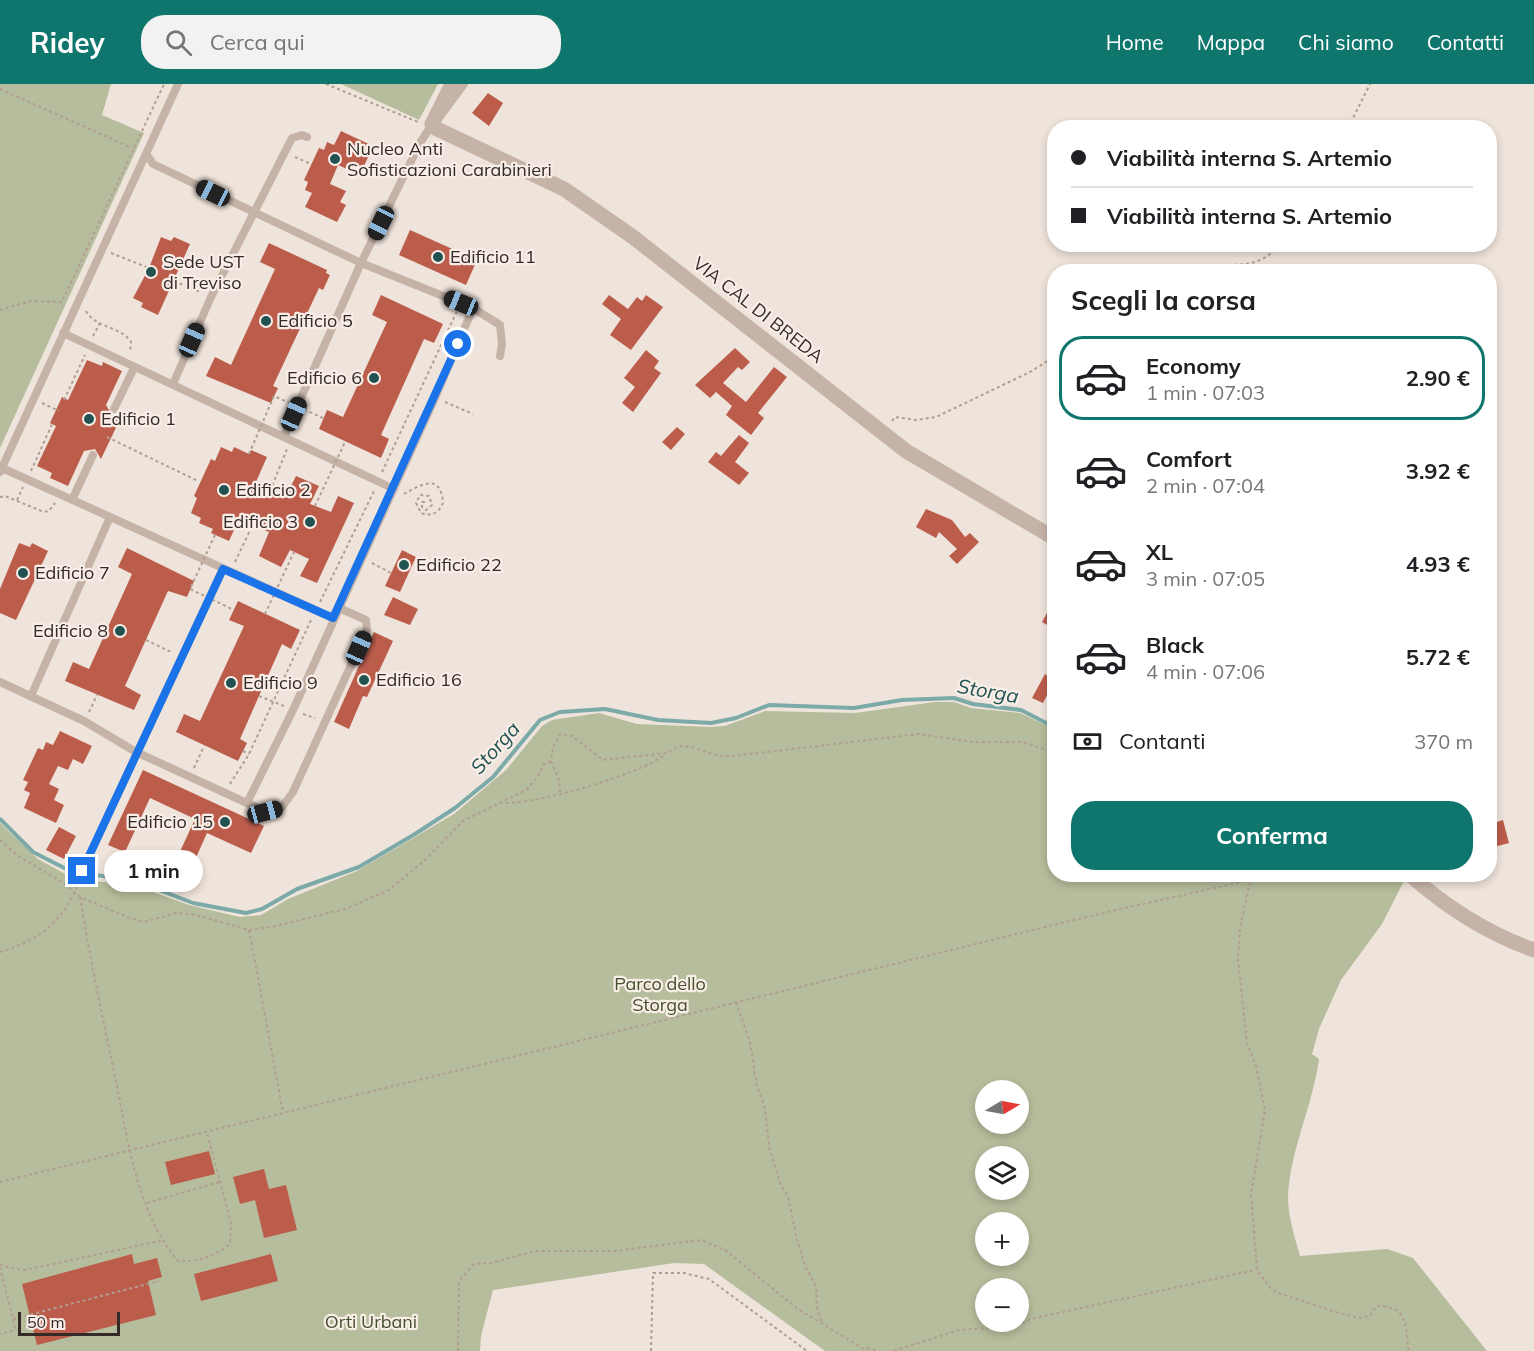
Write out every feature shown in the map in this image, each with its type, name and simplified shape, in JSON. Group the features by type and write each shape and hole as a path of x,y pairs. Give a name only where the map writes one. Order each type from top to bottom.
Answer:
{"street":[{"path":"432,124 452,84"},
{"name":"VIA CAL DI BREDA","path":"432,124 437,129 540,175 599,212 883,433 934,469 1047,534"},
{"path":"1418,882 1456,914 1510,942 1534,950"}],"lane":[{"path":"178,84 1,470 27,478 333,618"},
{"path":"288,438 361,263 420,143 432,124 451,105 464,84"},
{"path":"173,384 211,297 292,138 302,135 308,137"},
{"path":"147,155 153,164 361,263 473,308 500,325 502,344 500,356"},
{"path":"247,803 293,710 333,618 394,489 473,308"},
{"path":"63,333 394,489"},
{"path":"114,409 136,368"},
{"path":"72,500 93,455"},
{"path":"31,696 110,517"},
{"path":"81,875 181,657 226,571"},
{"path":"0,682 84,721 136,752 265,812 282,807 294,792 367,630 366,621 339,608"}],"path":[{"path":"0,310 31,301 62,302 132,148 164,84"},
{"path":"326,84 416,122 432,124"},
{"path":"1352,120 1370,84"},
{"path":"0,89 132,148"},
{"path":"106,262 110,252 149,268"},
{"path":"1253,264 1262,261 1272,252"},
{"path":"174,280 211,297"},
{"path":"87,303 89,315 128,338 131,347 126,360 136,368"},
{"path":"225,792 249,754 461,303"},
{"path":"64,400 100,322"},
{"path":"883,433 895,417 916,420 936,417 1030,372 1047,361"},
{"path":"421,392 473,414"},
{"path":"249,454 274,396 323,418"},
{"path":"34,399 59,411"},
{"path":"17,500 53,422"},
{"path":"109,438 199,481"},
{"path":"270,491 288,438"},
{"path":"315,506 345,442"},
{"path":"394,489 404,494 423,482 429,482 440,491 443,503 437,512 426,515 421,513 416,503 420,495 429,496 432,505 426,510 422,507 422,502 426,502"},
{"path":"0,497 5,496 17,500 44,512 49,511 57,500"},
{"path":"226,571 253,524"},
{"path":"215,535 190,589 234,610"},
{"path":"265,614 294,552"},
{"path":"362,558 391,573"},
{"path":"296,639 301,642"},
{"path":"146,640 181,657"},
{"path":"84,721 97,695"},
{"path":"560,792 559,780 551,761 553,747 560,734 573,736 603,760 621,756 668,753"},
{"path":"503,803 524,803 627,774 679,746 692,747 719,756 733,756 919,734 973,742 1022,742 1047,750"},
{"path":"191,776 204,746"},
{"path":"243,751 249,754"},
{"path":"0,840 16,855 80,897 144,922 176,913 196,915 249,930 295,923 369,901 389,890 425,860 463,821 526,790 537,778 543,765 551,761"},
{"path":"0,952 22,945 48,930 75,892 81,875"},
{"path":"0,1182 1107,912 1250,882 1240,928 1238,960 1247,1043 1256,1066 1265,1110 1251,1194 1257,1270 1272,1290 1339,1314 1359,1318 1370,1316 1376,1306 1401,1314 1406,1323 1409,1351"},
{"path":"80,897 128,1151 146,1203 164,1240 178,1261 196,1262 216,1255 230,1244 231,1223 207,1133"},
{"path":"249,930 283,1112"},
{"path":"736,1002 750,1042 758,1087 764,1104 770,1151 781,1185 788,1196 797,1240 806,1268 816,1286 817,1309 823,1323"},
{"path":"146,1203 219,1182"},
{"path":"0,1334 12,1331 15,1327 0,1265 25,1270 164,1240"},
{"path":"458,1351 459,1281 474,1264 492,1263 536,1251 616,1251 701,1240 725,1250 798,1309 867,1350 879,1351"},
{"path":"894,1351 959,1330 1016,1326 1031,1319 1257,1270"},
{"path":"651,1351 653,1273 684,1273 709,1279 807,1351"},
{"path":"13,1319 159,1281"}],"green space":[{"path":"0,84 111,84 102,115 144,133 0,448"},
{"path":"341,84 438,84 419,120"},
{"name":"Parco dello Storga","path":"935,702 954,702 971,708 1020,713 1047,726 1047,882 1403,882 1382,924 1341,980 1319,1029 1312,1054 1319,1059 1293,1162 1288,1197 1289,1212 1300,1256 1387,1249 1413,1258 1487,1351 825,1351 704,1264 674,1263 493,1290 481,1336 480,1351 0,1351 0,823 38,859 69,876 90,881 131,884 189,905 240,917 261,915 288,899 357,871 454,814 506,770 542,726 552,720 599,713 637,724 725,726 765,711 855,713"}],"building":[{"path":"488,93 503,103 489,126 472,113"},
{"path":"341,131 373,146 360,175 338,165 330,184 346,191 340,202 346,205 337,222 305,207 312,193 305,190 308,182 304,180 319,148 324,150 327,142 334,145"},
{"name":"Edificio 11","path":"410,230 477,260 466,285 399,255"},
{"path":"161,237 171,241 174,237 190,244 158,315 141,307 143,303 133,298 149,268"},
{"name":"Edificio 5","path":"269,243 327,270 326,273 330,275 323,290 319,288 273,386 278,388 271,403 206,376 215,357 231,365 275,269 260,262"},
{"name":"Edificio 6","path":"381,295 443,324 434,343 424,339 381,435 389,439 381,458 319,429 327,410 343,417 387,322 372,315"},
{"path":"609,295 628,309 637,297 642,301 646,295 663,307 631,350 610,335 621,319 602,304"},
{"path":"735,348 750,362 742,370 738,367 723,383 746,402 774,367 787,377 758,413 764,418 751,435 726,415 732,406 716,392 710,398 695,385"},
{"path":"646,350 659,361 654,368 661,373 633,412 622,403 635,387 624,378"},
{"name":"Edificio 1","path":"87,360 102,366 103,362 122,371 106,405 112,415 123,413 101,459 95,449 84,451 68,486 50,478 52,473 37,466 56,426 50,423 62,397 68,400"},
{"path":"677,427 685,434 671,450 662,442"},
{"path":"739,435 749,443 735,462 749,473 739,485 708,462 716,452 721,456"},
{"path":"221,447 232,452 234,447 249,454 251,450 267,457 255,484 285,498 296,476 319,486 310,504 331,512 338,496 354,503 317,583 300,576 309,559 290,550 281,567 259,556 269,532 239,519 229,541 211,533 213,529 199,523 201,518 191,513 197,498 194,496 211,459 215,461"},
{"path":"926,509 952,520 965,537 970,533 979,542 957,564 949,556 957,549 939,532 936,538 916,527"},
{"name":"Edificio 7","path":"19,543 30,547 32,543 48,551 16,620 0,613 0,589"},
{"name":"Edificio 8","path":"127,548 194,581 187,597 168,591 125,686 141,695 134,710 65,681 73,662 89,669 132,574 118,567"},
{"name":"Edificio 22","path":"402,550 416,557 400,592 385,586"},
{"path":"393,597 418,609 410,625 384,615"},
{"name":"Edificio 9","path":"238,601 300,630 291,649 282,644 240,739 247,743 238,761 176,732 184,714 200,721 244,626 229,620"},
{"path":"1047,613 1047,625 1042,622"},
{"name":"Edificio 16","path":"374,632 393,641 367,697 363,696 349,729 334,722"},
{"path":"1045,674 1047,676 1047,695 1043,703 1032,698"},
{"path":"60,731 92,746 83,764 73,759 68,770 58,766 49,784 59,789 54,800 64,805 56,823 24,808 30,793 24,790 28,782 23,780 38,748 43,750 46,742 53,745"},
{"name":"Edificio 15","path":"143,770 264,826 251,853 207,833 187,878 171,871 195,819 150,798 125,852 108,845"},
{"path":"1503,820 1509,843 1497,846 1497,822"},
{"path":"59,827 76,836 64,859 46,850"},
{"path":"209,1151 215,1174 171,1185 165,1162"},
{"path":"264,1169 269,1189 286,1185 297,1230 264,1238 255,1200 240,1204 233,1177"},
{"path":"132,1254 134,1264 157,1258 162,1277 148,1281 156,1315 37,1345 22,1284"},
{"path":"271,1254 278,1281 201,1301 194,1274"}],"waterway":[{"name":"Storga","path":"0,819 33,852 72,872 133,880 193,903 246,913 262,909 297,889 359,867 415,834 455,808 493,777 540,720 560,712 605,709 658,720 711,723 736,718 769,705 854,708 902,700 954,698 973,704 1021,710 1047,723"}],"place":[{"name":"Nucleo Anti Sofisticazioni Carabinieri","path":"335,159"},
{"name":"Edificio 11","path":"438,257"},
{"name":"Sede UST di Treviso","path":"151,272"},
{"name":"Edificio 5","path":"266,321"},
{"name":"Edificio 6","path":"374,378"},
{"name":"Edificio 1","path":"89,419"},
{"name":"Edificio 2","path":"224,490"},
{"name":"Edificio 3","path":"310,522"},
{"name":"Edificio 22","path":"404,565"},
{"name":"Edificio 7","path":"23,573"},
{"name":"Edificio 8","path":"120,631"},
{"name":"Edificio 16","path":"364,680"},
{"name":"Edificio 9","path":"231,683"},
{"name":"Edificio 15","path":"225,822"}],"route":[{"path":"82,871 223,569 333,618 394,489 458,344"}],"park label":[{"name":"Orti Urbani","path":"371,1322"}]}
